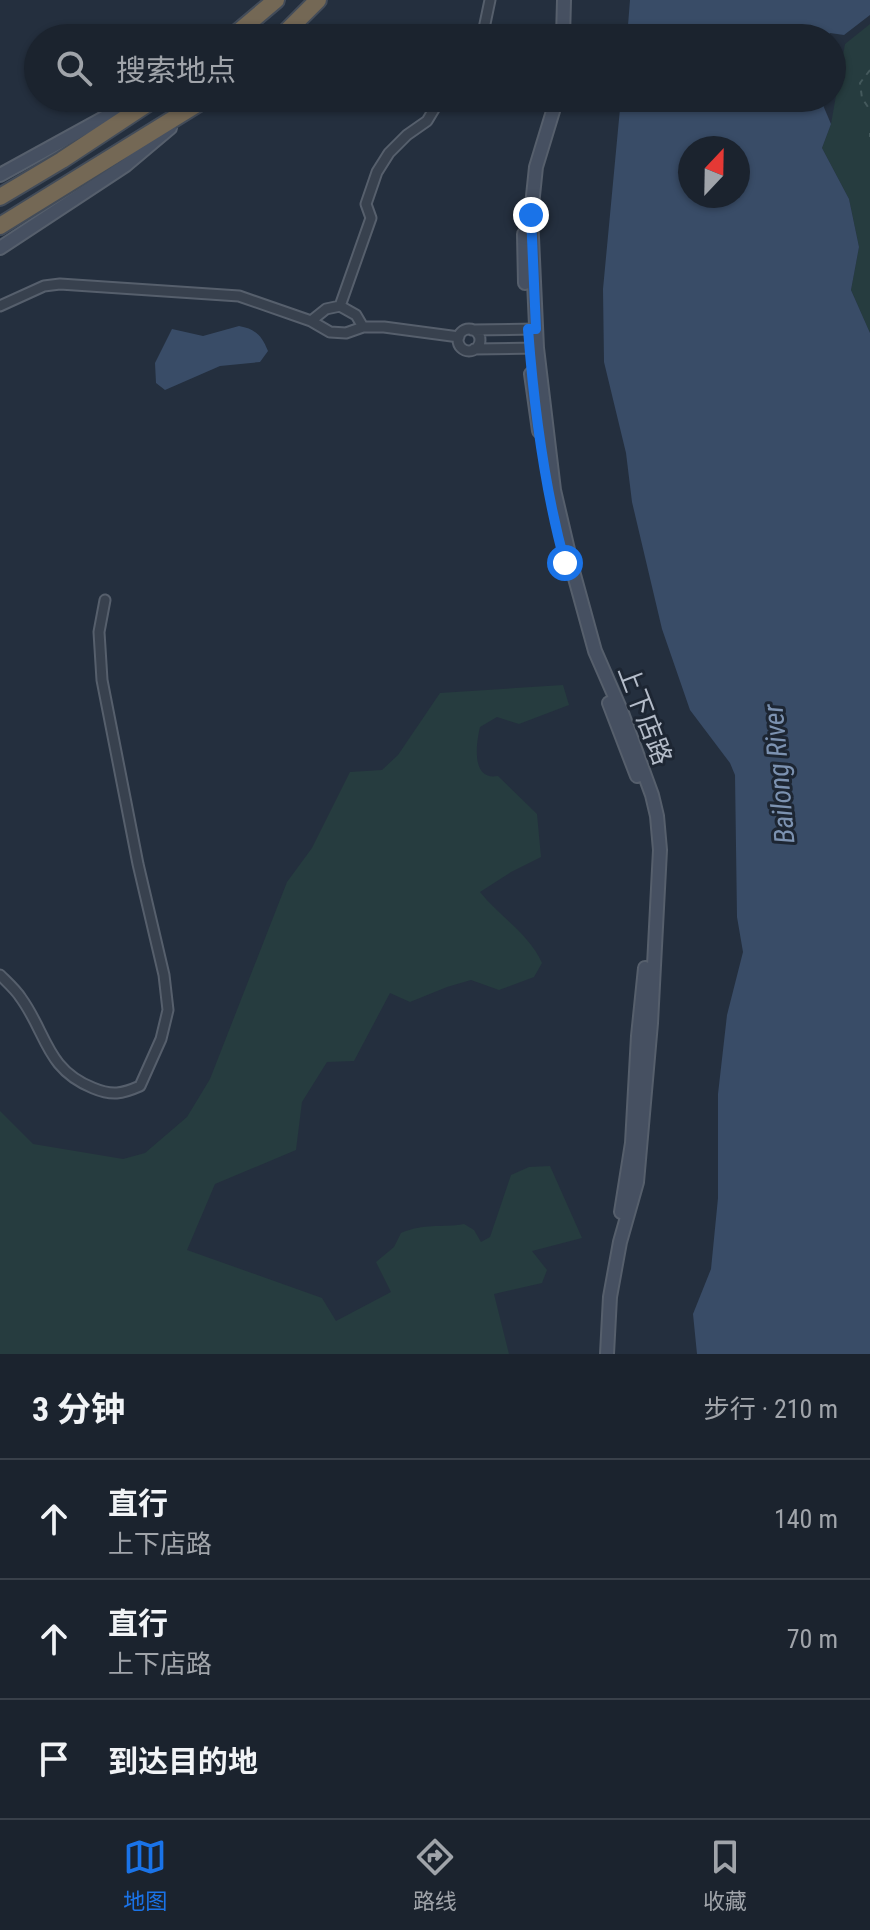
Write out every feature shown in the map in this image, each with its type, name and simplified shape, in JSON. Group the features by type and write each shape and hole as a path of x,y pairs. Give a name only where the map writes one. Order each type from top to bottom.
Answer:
{"highway":[{"path":"248,24 276,0"},
{"path":"294,24 318,0"},
{"path":"0,197 73,154 135,112"},
{"path":"0,226 185,112"}],"main road":[{"path":"566,24 567,0"},
{"path":"0,175 115,112"},
{"path":"0,248 126,165 190,112"},
{"name":"上下店路","path":"547,112 534,151 525,214 534,403 560,543 592,660 642,789 649,812 654,850 632,1143 605,1287 600,1354"},
{"name":"上下店路","path":"532,329 533,183 553,112"},
{"name":"上下店路","path":"533,348 554,490 573,571 595,651 652,795 659,833 651,1023 637,1182 620,1242 610,1297 607,1354"}],"street":[{"path":"485,24 490,0"},
{"path":"340,306 371,218 366,204 377,172 389,153 427,121 432,112"},
{"path":"0,306 44,286 60,284 239,296 311,321 330,332 352,332 363,327 394,328 459,337"},
{"path":"311,321 326,309 340,306 356,315 363,327"},
{"path":"532,329 462,332 459,344 464,350 533,348"},
{"path":"472,330 479,337 479,344 474,349"},
{"path":"0,975 21,998 61,1067 76,1081 107,1094 122,1094 140,1086 154,1057 168,1010 164,975 138,864 102,680 99,632 105,600"}],"path":[{"path":"870,70 860,83 862,98 870,110"}],"green space":[{"path":"870,24 870,333 851,290 859,247 849,199 822,148 833,112 846,112 846,43"},
{"path":"563,685 569,705 519,724 497,717 480,727 477,743 477,760 483,773 498,776 537,814 541,857 480,892 522,934 536,953 542,963 534,977 499,990 471,980 410,1002 390,993 354,1061 327,1062 302,1102 296,1150 215,1184 187,1250 322,1298 336,1321 391,1292 376,1262 394,1247 401,1233 425,1227 464,1224 474,1230 481,1242 490,1237 511,1175 529,1167 550,1166 582,1238 532,1251 547,1270 542,1283 494,1294 509,1354 0,1354 0,1111 33,1144 123,1159 145,1153 187,1117 210,1079 287,882 312,848 350,772 382,770 398,755 440,693"}],"water":[{"path":"630,0 870,0 870,15 846,33 846,24 628,24"},
{"name":"Bailong River","path":"620,112 826,112 831,124 822,148 849,199 859,247 851,290 870,333 870,1354 697,1354 693,1314 711,1269 718,1198 718,1094 727,1015 743,952 737,917 735,775 730,763 690,710 662,629 632,502 626,453 604,362 603,289"},
{"path":"239,326 254,331 263,341 268,351 260,362 220,366 165,390 156,383 155,363 172,329 203,336"}],"route":[{"path":"531,215 536,329 528,329 534,403 565,563"}]}
